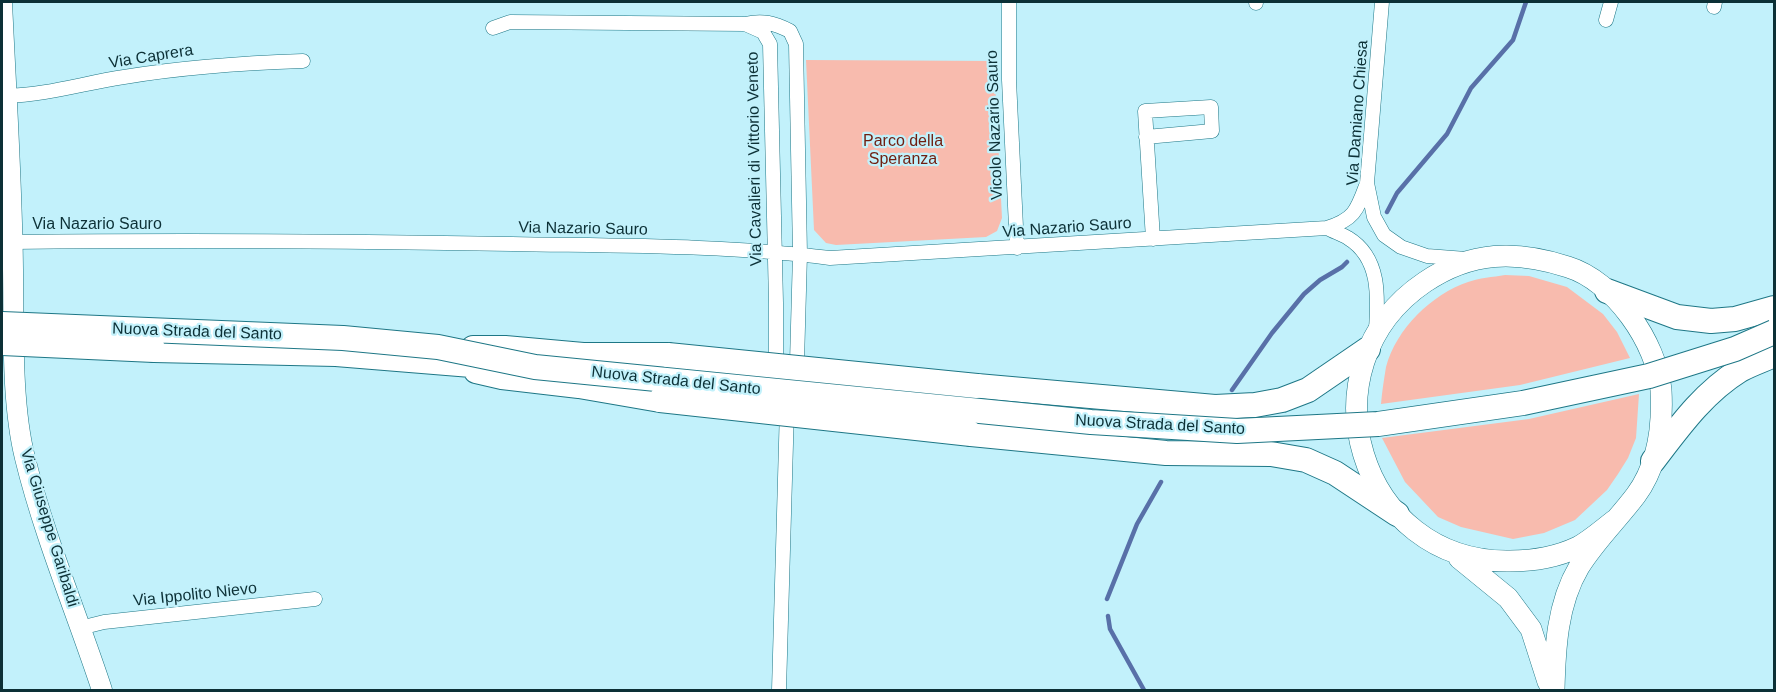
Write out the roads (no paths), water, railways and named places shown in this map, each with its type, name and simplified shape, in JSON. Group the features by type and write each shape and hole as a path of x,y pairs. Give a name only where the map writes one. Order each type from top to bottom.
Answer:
{"highway":[{"path":"1607,291 1677,317 1711,321 1735,319 1774,308"},
{"name":"Nuova Strada del Santo","path":"2,324 343,338 440,355 535,367 1091,422 1237,431 1378,424 1523,403 1649,376 1735,349 1774,332"},
{"path":"440,355 505,348 583,356 668,355 1215,408 1256,405 1282,400 1308,390 1372,341"},
{"name":"Nuova Strada del Santo","path":"2,343 154,350 440,355"},
{"path":"440,355 502,377 579,386 660,400 1166,453 1271,454 1306,460 1335,473 1397,514"},
{"path":"1653,461 1706,395 1741,370 1774,355"}],"main road":[{"name":"Via Giuseppe Garibaldi","path":"2,2 19,426 25,458 102,690"},
{"path":"1511,255 1541,258 1580,271 1607,291 1632,318 1651,351 1661,387 1662,424 1653,461 1638,493 1578,568 1562,609 1552,690 1531,629 1508,598 1479,573 1446,549 1420,534 1397,514 1376,486 1362,453 1356,418 1358,383 1372,341 1401,302 1420,286 1442,271 1474,259 1511,255"},
{"path":"1446,549 1490,562 1535,561 1578,547 1615,520"}],"street":[{"name":"Vicolo Nazario Sauro","path":"1009,2 1009,80 1017,248"},
{"name":"Via Damiano Chiesa","path":"1382,2 1367,183 1374,217 1384,235 1401,247 1428,256 1474,259"},
{"path":"1605,20 1611,2"},
{"name":"Via Cavalieri di Vittorio Veneto","path":"745,24 757,21 773,22 790,30 796,44 800,254 797,362 787,405 779,690"},
{"path":"492,28 510,22 745,24"},
{"name":"Via Cavalieri di Vittorio Veneto","path":"745,24 763,32 770,44 776,360 787,405"},
{"name":"Via Caprera","path":"6,96 46,93 121,77 204,66 303,61"},
{"name":"Via Nazario Sauro","path":"1146,136 1212,131 1211,107 1145,111 1146,136 1153,239"},
{"name":"Via Nazario Sauro","path":"12,242 419,242 706,248 774,251 830,258 1327,228 1343,223 1353,216 1367,183"},
{"path":"1327,228 1348,238 1360,247 1377,281 1372,341"},
{"name":"Via Ippolito Nievo","path":"80,628 104,622 315,599"}],"waterway":[{"path":"1387,212 1397,193 1447,134 1471,88 1513,40 1526,2"},
{"path":"1232,390 1272,333 1304,294 1347,262"},
{"path":"1107,599 1137,524 1161,482"},
{"path":"1108,616 1110,629 1144,690"}],"park label":[{"name":"Parco della Speranza","path":"903,151"}]}
